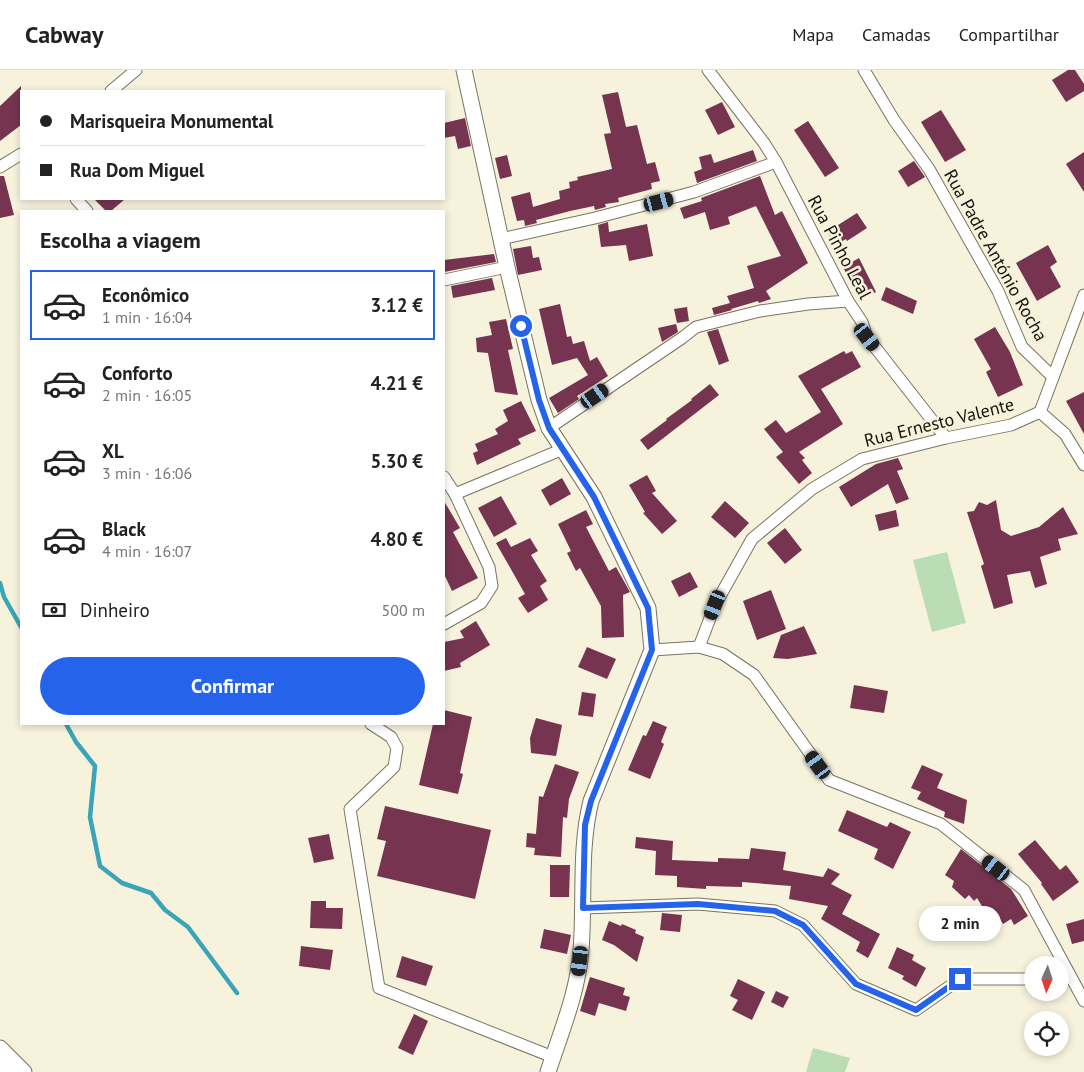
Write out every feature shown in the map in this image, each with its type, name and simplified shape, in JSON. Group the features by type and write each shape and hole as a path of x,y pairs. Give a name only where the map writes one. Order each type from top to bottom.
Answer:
{"main road":[{"path":"464,70 507,267 539,400 549,428 594,497 648,608 652,650 591,801 585,825 579,972 548,1072"},
{"path":"0,1048 24,1072"},
{"path":"0,1065 7,1072"}],"street":[{"path":"112,90 136,70"},
{"name":"Rua Pinho Leal","path":"708,70 764,143 776,162 848,301 862,322 867,337 946,438"},
{"name":"Rua Padre António Rocha","path":"864,70 894,120 929,169 998,291 1022,346 1053,377"},
{"path":"0,168 20,155"},
{"path":"501,239 595,218 694,192 776,162"},
{"path":"77,200 86,210"},
{"path":"445,280 507,267"},
{"path":"1084,294 1040,412 1066,434 1084,465"},
{"path":"549,428 696,327 760,311 808,304 848,301"},
{"name":"Rua Ernesto Valente","path":"699,647 715,605 752,540 812,488 862,459 946,438 1011,425 1040,412"},
{"path":"455,494 563,449"},
{"path":"445,479 455,494 489,567 492,586 480,603 445,623"},
{"path":"652,650 699,647 723,654 754,675 829,780 941,824 1024,890 1084,1001"},
{"path":"373,725 391,736 397,748 394,767 350,809 379,988 553,1056"},
{"path":"583,908 698,904 775,911 803,925 856,984 916,1010 960,979 1024,979"}],"green space":[{"path":"947,552 966,623 932,632 913,560"},
{"path":"813,1048 850,1058 845,1072 806,1072"}],"building":[{"path":"1068,70 1075,70 1084,84 1084,91 1066,102 1052,80"},
{"path":"21,86 20,126 0,141 0,106"},
{"path":"618,92 626,127 637,125 647,164 655,162 660,181 651,183 652,189 618,198 619,202 605,204 606,207 595,210 594,206 570,211 536,220 537,223 525,226 524,220 517,221 511,197 530,192 533,207 560,199 559,191 570,188 569,182 578,180 577,177 612,169 604,134 611,133 602,95"},
{"path":"722,102 735,127 718,135 705,110"},
{"path":"941,110 966,150 945,162 921,122"},
{"path":"465,118 471,146 458,149 455,136 445,138 445,123"},
{"path":"808,121 839,168 825,177 794,130"},
{"path":"753,150 757,161 697,183 694,172 702,169 699,157 711,154 714,163"},
{"path":"1084,152 1084,192 1066,164"},
{"path":"507,155 512,176 500,179 495,158"},
{"path":"914,161 925,177 908,187 898,171"},
{"path":"0,176 4,176 14,215 0,218"},
{"path":"760,176 775,215 782,211 808,263 766,291 771,299 759,303 758,301 714,315 712,308 730,303 727,296 754,288 747,266 781,256 756,206 728,217 730,224 710,230 705,212 684,219 680,208 702,201 701,198"},
{"path":"95,200 124,200 112,210 105,210"},
{"path":"857,213 867,228 847,241 846,239 836,245 827,232"},
{"path":"608,222 609,232 647,224 653,256 629,261 626,245 601,247 598,225"},
{"path":"1048,245 1057,262 1050,267 1061,287 1037,301 1016,263"},
{"path":"531,246 533,258 539,257 542,270 518,275 513,249"},
{"path":"494,254 496,262 445,272 445,260"},
{"path":"859,258 876,292 860,300 843,267"},
{"path":"492,278 495,290 453,298 451,286"},
{"path":"886,287 917,301 913,314 881,300"},
{"path":"560,304 567,337 571,336 573,344 584,341 590,361 597,357 608,376 577,396 579,399 558,413 549,398 588,375 577,358 552,365 539,309"},
{"path":"687,307 689,321 677,323 674,309"},
{"path":"506,319 513,349 508,350 518,395 495,392 488,353 477,352 476,338 492,335 489,322"},
{"path":"676,324 678,332 662,342 658,328"},
{"path":"995,327 1010,352 1023,385 998,397 986,372 991,369 974,339"},
{"path":"718,329 729,361 719,365 707,332"},
{"path":"844,351 846,354 852,351 861,367 821,389 843,424 799,452 805,458 802,460 812,473 799,484 776,457 783,452 764,429 776,420 786,433 821,412 798,376"},
{"path":"710,384 719,395 648,450 640,440"},
{"path":"1084,392 1084,434 1066,401"},
{"path":"521,401 536,431 518,439 521,444 477,465 473,453 478,451 475,444 498,434 495,429 508,421 503,410"},
{"path":"898,458 903,469 897,471 909,499 896,504 888,484 851,507 839,487 876,464"},
{"path":"647,475 656,491 652,493 677,521 662,534 643,513 645,512 629,485"},
{"path":"562,478 571,494 550,506 541,490"},
{"path":"501,496 517,524 494,537 478,508"},
{"path":"996,500 1001,530 1011,536 1039,527 1063,507 1078,534 1058,539 1061,550 1040,557 1047,584 1035,588 1030,571 1007,575 1013,603 994,609 981,566 984,564 967,512 974,511 979,502 987,505"},
{"path":"725,501 749,523 735,538 711,517"},
{"path":"445,503 460,528 453,532 478,578 452,591 445,576"},
{"path":"586,510 593,524 586,527 609,571 616,567 630,592 623,595 624,637 602,638 601,606 580,568 576,571 567,553 571,551 558,524"},
{"path":"896,510 899,526 879,531 875,515"},
{"path":"785,528 802,550 785,564 767,543"},
{"path":"506,538 511,547 530,538 538,551 531,555 547,581 540,586 548,600 528,613 518,598 525,594 496,543"},
{"path":"690,572 698,587 679,597 671,581"},
{"path":"771,590 786,629 757,640 743,601"},
{"path":"476,621 490,645 460,663 461,667 445,671 445,642 464,638 460,631"},
{"path":"804,626 817,654 788,659 773,658 781,635"},
{"path":"587,647 616,659 607,679 578,667"},
{"path":"854,685 888,691 884,713 850,708"},
{"path":"582,692 596,694 593,717 578,715"},
{"path":"445,710 472,717 460,773 463,774 458,794 419,785 433,725 445,725"},
{"path":"536,718 562,725 556,756 531,753 530,738"},
{"path":"653,721 667,727 661,742 664,744 650,779 628,770 643,735 646,736"},
{"path":"555,764 579,772 569,799 567,818 563,817 561,857 534,855 535,848 526,847 527,833 536,834 539,796 543,797"},
{"path":"922,765 943,774 937,788 967,800 964,824 944,817 945,812 917,799 921,792 911,788"},
{"path":"385,806 491,830 475,899 377,876 386,841 377,839"},
{"path":"847,810 887,827 890,822 911,832 893,869 874,859 878,849 838,831"},
{"path":"329,834 334,859 314,863 308,838"},
{"path":"636,837 673,841 672,860 718,862 718,858 749,859 751,848 786,852 783,870 823,877 828,868 840,874 831,884 852,895 842,914 880,934 868,958 856,951 860,942 821,919 828,906 789,899 791,886 742,882 742,887 706,886 706,889 677,887 677,876 655,875 656,851 635,848"},
{"path":"1035,840 1060,870 1066,865 1079,882 1053,901 1042,883 1018,854"},
{"path":"961,849 1011,889 1028,916 1014,925 1011,919 1003,924 1000,919 993,924 977,898 974,901 969,895 965,899 952,887 954,881 945,875"},
{"path":"550,865 570,865 569,897 550,897"},
{"path":"311,901 326,901 326,908 343,908 342,929 310,928"},
{"path":"662,913 682,915 680,932 660,930"},
{"path":"1084,919 1084,941 1072,944 1066,924"},
{"path":"609,921 636,930 635,933 644,937 637,962 614,945 602,940"},
{"path":"544,929 571,935 567,954 540,948"},
{"path":"301,946 333,950 330,970 299,966"},
{"path":"897,947 914,955 912,960 926,968 916,987 902,979 904,976 888,968"},
{"path":"402,956 433,966 426,986 396,977"},
{"path":"590,977 625,988 623,995 630,997 626,1011 599,1003 595,1016 580,1011"},
{"path":"738,979 765,992 752,1020 732,1010 738,1000 730,996"},
{"path":"776,991 789,997 783,1008 771,1002"},
{"path":"414,1014 428,1021 413,1055 398,1048"}],"waterway":[{"path":"0,583 4,597 20,625"},
{"path":"67,725 76,742 95,766 90,817 100,866 122,883 151,893 165,910 188,927 237,993"}],"route":[{"path":"521,326 539,400 549,428 594,497 648,608 652,650 591,801 585,825 583,908 698,904 775,911 803,925 856,984 916,1010 960,979"}]}
